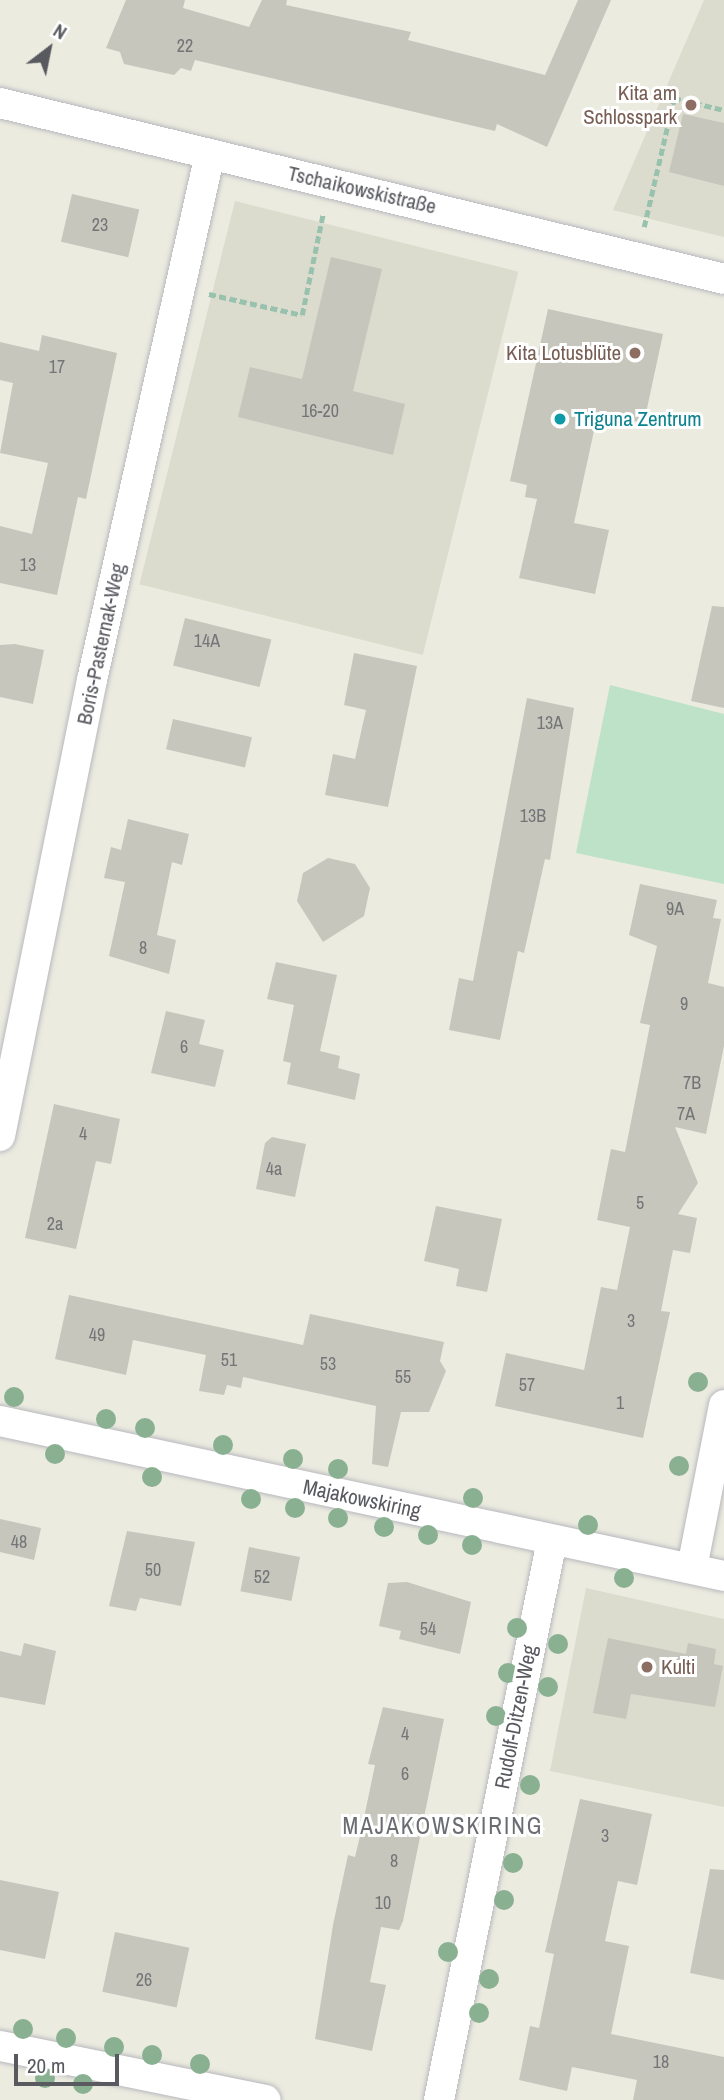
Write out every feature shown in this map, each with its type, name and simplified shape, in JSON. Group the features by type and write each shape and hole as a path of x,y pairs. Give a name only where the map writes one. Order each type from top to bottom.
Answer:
{"street":[{"name":"Tschaikowskistraße","path":"0,103 724,279"},
{"name":"Boris-Pasternak-Weg","path":"0,1136 92,680 210,154"},
{"path":"692,1568 724,1405"},
{"name":"Majakowskiring","path":"0,1421 724,1576"},
{"name":"Rudolf-Ditzen-Weg","path":"439,2100 552,1539"},
{"path":"0,2046 266,2100"}],"path":[{"path":"644,228 674,98 724,110"},
{"path":"208,294 302,315 323,211"}],"shaded area":[{"name":"Kita am Schlosspark","path":"704,0 724,0 724,237 613,210"},
{"path":"235,201 518,272 423,655 139,584"},
{"name":"Kulti","path":"586,1588 724,1619 724,1807 550,1771"}],"green space":[{"path":"610,685 724,714 724,884 576,853"}],"building":[{"path":"126,0 185,0 183,8 249,27 262,0 287,0 286,5 411,32 408,40 545,75 578,0 611,0 547,147 497,124 495,131 195,60 191,71 181,68 174,75 124,64 120,52 106,48"},
{"path":"683,114 724,123 724,186 669,172"},
{"path":"72,194 139,210 128,257 61,242"},
{"path":"331,257 382,269 353,391 405,404 393,455 238,417 250,367 302,379"},
{"name":"Triguna Zentrum","path":"548,309 663,334 643,427 597,417 574,523 609,530 595,594 519,578 537,499 525,497 527,485 510,481"},
{"path":"42,335 117,353 86,499 78,497 57,595 0,583 0,526 32,534 48,463 0,453 13,383 0,380 0,342 39,351"},
{"path":"712,606 724,607 724,708 691,701"},
{"path":"185,618 271,640 260,687 173,666"},
{"path":"15,644 44,650 33,704 0,697 0,645"},
{"path":"354,653 417,666 388,807 325,795 333,754 355,759 366,710 344,705"},
{"path":"527,698 574,708 550,860 545,859 524,953 518,951 500,1040 449,1030 459,978 473,981"},
{"path":"173,719 252,737 245,767 166,749"},
{"path":"128,819 189,834 182,865 172,862 157,935 176,940 169,974 109,956 125,882 104,878 111,847 121,850"},
{"path":"328,858 355,864 370,888 364,916 323,942 297,901 303,873"},
{"path":"640,884 717,900 713,918 721,919 708,983 724,987 724,1046 706,1134 675,1127 698,1183 678,1214 697,1218 690,1253 673,1250 661,1311 670,1312 643,1438 495,1406 506,1353 584,1370 601,1287 617,1290 630,1227 597,1220 611,1149 625,1152 650,1025 640,1023 657,946 629,935"},
{"path":"276,962 337,975 320,1051 340,1056 338,1068 360,1074 355,1100 287,1084 291,1063 283,1061 294,1005 267,999"},
{"path":"166,1011 205,1020 199,1044 224,1050 215,1087 151,1073"},
{"path":"54,1104 120,1119 111,1164 96,1161 76,1249 25,1238"},
{"path":"272,1137 306,1144 295,1197 256,1189 265,1143"},
{"path":"436,1206 502,1219 487,1292 456,1286 459,1269 424,1261"},
{"path":"69,1295 303,1345 310,1314 444,1342 440,1361 446,1371 429,1412 401,1412 388,1467 372,1464 376,1406 243,1377 241,1388 227,1385 224,1395 199,1391 206,1355 133,1340 126,1375 55,1359"},
{"path":"0,1519 41,1528 34,1560 0,1552"},
{"path":"127,1531 195,1542 181,1606 140,1598 136,1611 109,1606"},
{"path":"249,1547 300,1557 291,1601 240,1591"},
{"path":"407,1582 471,1602 460,1654 399,1639 401,1631 379,1626 388,1583"},
{"path":"608,1638 686,1654 688,1643 716,1649 714,1664 723,1666 715,1707 631,1694 626,1719 593,1713"},
{"path":"24,1643 56,1651 45,1705 0,1697 0,1651 21,1656"},
{"path":"383,1707 444,1719 403,1921 399,1930 381,1927 370,1982 386,1985 372,2051 315,2039 333,1925 348,1855 355,1857 361,1832 375,1765 368,1764"},
{"path":"580,1799 652,1814 637,1885 618,1881 605,1941 629,1946 611,2034 724,2057 724,2100 633,2100 637,2080 572,2067 567,2091 519,2080 530,2026 539,2028 554,1954 545,1952"},
{"path":"710,1869 724,1870 724,1980 690,1973"},
{"path":"0,1880 59,1892 45,1959 0,1950"},
{"path":"115,1932 189,1948 177,2007 102,1992"}],"place":[{"name":"Kita am Schlosspark","path":"691,105"},
{"name":"Kita Lotusblüte","path":"635,353"},
{"name":"Triguna Zentrum","path":"560,419"},
{"name":"Kulti","path":"647,1667"}],"district":[{"name":"MAJAKOWSKIRING","path":"443,1826"}]}
